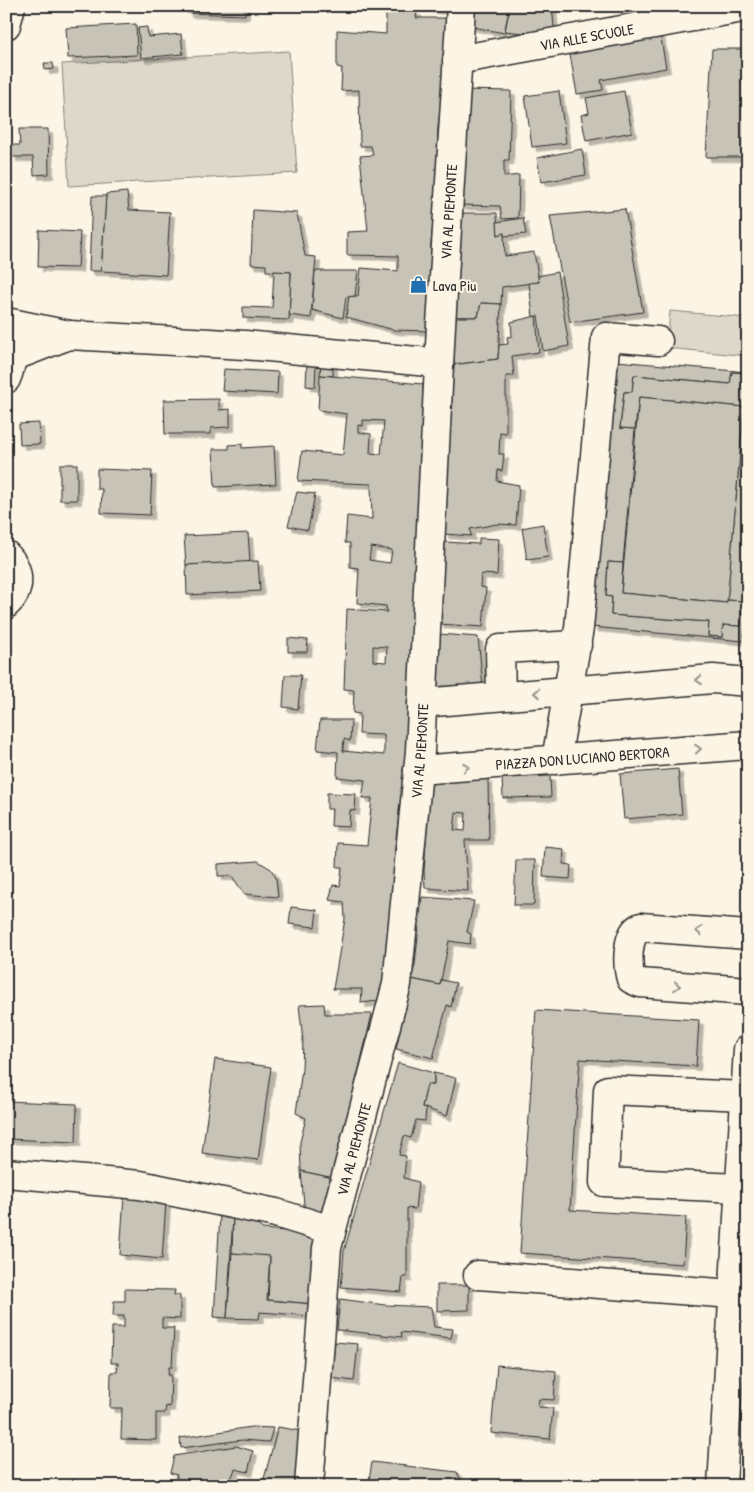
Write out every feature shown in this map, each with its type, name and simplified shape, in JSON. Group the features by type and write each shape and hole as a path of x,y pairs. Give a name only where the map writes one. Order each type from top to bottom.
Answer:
{"street":[{"path":"6,25 12,6"},
{"name":"VIA AL PIEMONTE","path":"310,1485 326,1248 397,984 418,770 461,6"},
{"name":"VIA ALLE SCUOLE","path":"457,60 748,7"},
{"path":"6,322 68,335 246,345 440,363"},
{"path":"6,326 11,338 9,368"},
{"path":"9,368 68,335"},
{"path":"556,760 577,645 606,337 658,341"},
{"path":"6,555 15,567 18,583 13,596 6,604"},
{"path":"501,696 500,649 577,645"},
{"path":"422,703 713,679 748,682"},
{"name":"PIAZZA DON LUCIANO BERTORA","path":"418,770 748,745"},
{"path":"748,935 641,927 634,930 632,935 628,970 631,979 640,982 748,992"},
{"path":"722,1486 748,1049"},
{"path":"740,1188 604,1182 608,1090 745,1096"},
{"path":"6,1173 140,1185 276,1213 331,1230"},
{"path":"478,1275 733,1294"}],"shaded area":[{"path":"289,51 297,173 69,186 62,64"},
{"path":"670,311 748,318 748,356 667,348"}],"building":[{"path":"187,6 245,6 245,15 187,13"},
{"path":"410,6 450,6 449,11"},
{"path":"471,6 510,6 504,33 468,26"},
{"path":"510,6 552,6 555,37 505,31"},
{"path":"407,8 417,12 416,18 453,18 438,127 437,185 431,244 429,331 394,330 346,317 349,296 358,296 361,268 398,271 398,256 347,255 347,232 368,231 360,156 373,155 371,146 360,146 359,90 341,91 342,68 337,67 337,30 386,34 386,9"},
{"path":"136,24 137,55 68,58 66,28"},
{"path":"147,27 148,37 181,34 183,54 141,58 138,28"},
{"path":"660,33 666,68 601,80 603,90 577,94 569,49"},
{"path":"712,49 748,49 748,157 706,157"},
{"path":"44,63 53,63 54,69 45,70"},
{"path":"463,90 511,91 509,160 504,160 504,177 519,175 518,218 502,219 500,206 459,205"},
{"path":"559,91 566,143 532,147 525,96"},
{"path":"624,91 632,132 586,141 581,115 589,113 586,98"},
{"path":"19,129 48,129 49,174 34,175 33,157 12,157 12,145 20,145"},
{"path":"582,149 586,175 541,182 537,158"},
{"path":"127,192 129,210 170,212 166,275 101,271 106,194"},
{"path":"92,196 106,196 101,271 89,271"},
{"path":"625,209 643,312 570,322 550,216"},
{"path":"253,210 297,213 305,256 316,257 311,318 289,315 291,272 266,271 266,265 251,264"},
{"path":"460,213 497,213 498,235 504,233 505,256 534,252 539,282 502,287 501,304 481,303 478,317 455,317"},
{"path":"523,218 526,234 504,236 504,233 498,235 497,222"},
{"path":"39,230 80,232 78,268 38,267"},
{"path":"274,271 291,272 289,320 243,318 243,307 272,308"},
{"path":"315,271 358,271 355,296 346,297 343,318 312,310"},
{"path":"557,272 569,346 543,351 538,316 533,317 529,283 539,282 538,276"},
{"path":"481,303 501,304 498,359 452,365 455,317 478,317"},
{"path":"536,316 539,352 512,356 514,376 506,376 506,433 500,432 499,454 504,454 502,471 498,470 497,481 519,485 516,525 497,524 470,529 471,536 444,534 452,365 498,359 499,345 508,344 507,337 512,336 511,322"},
{"path":"616,361 748,372 748,385 745,385 746,373 732,372 730,384 634,375 632,392 624,392 620,428 635,429 623,563 608,562 606,596 612,597 611,615 709,622 708,636 722,637 723,625 741,626 743,601 727,600 744,407 747,408 748,588 743,641 592,627"},
{"path":"321,362 333,363 333,376 320,375"},
{"path":"307,363 316,364 315,387 306,386"},
{"path":"224,369 278,372 277,394 222,391"},
{"path":"732,372 746,373 745,385 748,385 748,411 744,407 639,397 635,429 620,428 624,392 632,392 634,375 730,384"},
{"path":"320,375 423,384 423,522 406,760 395,846 386,1000 361,1003 362,989 333,989 345,919 344,902 329,900 333,885 340,886 342,867 337,867 338,843 367,845 372,798 362,798 365,780 337,777 338,752 317,750 320,720 351,720 350,741 344,739 343,751 384,755 384,735 359,734 360,714 353,713 354,690 344,689 347,609 387,612 386,606 357,603 359,568 350,567 350,543 345,543 347,516 372,519 371,484 298,481 302,451 343,455 347,414 318,410","holes":["363,420 384,421 381,454 370,453 371,434 358,432 358,425 363,426","371,547 392,550 390,563 369,560","373,646 387,647 386,662 373,661"]},
{"path":"639,397 744,407 727,603 621,593"},
{"path":"219,399 219,410 230,409 230,427 211,428 211,434 165,434 164,400"},
{"path":"39,423 40,444 20,445 19,424"},
{"path":"242,444 242,448 274,446 276,484 215,487 213,449 229,449 229,445"},
{"path":"60,464 77,464 77,500 60,500"},
{"path":"97,469 152,471 150,515 101,513 102,489 97,489"},
{"path":"297,492 315,494 308,530 288,526"},
{"path":"543,524 548,557 527,560 522,528"},
{"path":"248,533 250,562 186,565 184,536"},
{"path":"479,538 499,539 497,575 481,574 480,587 486,588 483,627 439,624 445,542 479,544"},
{"path":"258,561 260,591 187,595 186,565"},
{"path":"608,562 623,563 621,593 727,603 727,600 743,601 741,626 723,625 722,637 708,636 709,622 611,615 612,597 606,596"},
{"path":"439,634 478,637 483,688 436,691"},
{"path":"288,638 308,640 307,652 288,652"},
{"path":"285,675 301,675 298,709 283,707"},
{"path":"678,769 682,814 624,819 620,774"},
{"path":"550,776 551,797 503,798 502,778"},
{"path":"430,779 488,779 489,840 465,840 468,891 425,888 424,871","holes":["456,812 466,813 465,831 454,830"]},
{"path":"327,793 356,794 355,811 350,810 349,827 331,826 332,809 327,809"},
{"path":"545,847 564,849 563,864 571,865 570,879 543,877"},
{"path":"516,860 535,860 534,905 514,905"},
{"path":"258,861 271,869 276,878 278,897 244,894 232,876 218,876 218,864"},
{"path":"422,897 474,901 467,932 471,934 470,944 449,941 440,985 411,979 415,965"},
{"path":"291,907 317,910 315,927 289,924"},
{"path":"411,979 440,985 441,980 456,983 451,1007 447,1005 433,1058 396,1049"},
{"path":"324,1004 325,1014 372,1014 333,1178 301,1171 300,1142 306,1118 296,1113 302,1069 303,1041 299,1005"},
{"path":"536,1010 699,1020 696,1066 580,1059 578,1085 570,1210 686,1217 683,1264 520,1253"},
{"path":"215,1059 271,1067 258,1160 202,1153"},
{"path":"398,1063 434,1073 434,1085 427,1085 422,1107 426,1108 425,1121 416,1120 411,1138 404,1136 399,1155 406,1156 404,1178 418,1182 415,1209 407,1208 407,1277 403,1277 401,1292 341,1287 344,1251"},
{"path":"434,1073 456,1078 447,1116 422,1107 427,1085 434,1085"},
{"path":"6,1101 77,1104 76,1142 6,1139"},
{"path":"301,1171 333,1178 324,1219 305,1216"},
{"path":"124,1195 166,1202 162,1259 120,1255"},
{"path":"220,1214 233,1216 227,1318 214,1317"},
{"path":"233,1216 249,1219 263,1229 318,1234 313,1304 268,1300 270,1257 232,1253"},
{"path":"232,1253 270,1256 267,1300 313,1304 311,1316 260,1312 259,1319 227,1318"},
{"path":"437,1285 469,1285 469,1310 437,1311"},
{"path":"125,1289 175,1290 174,1295 180,1295 180,1319 162,1318 162,1328 174,1328 172,1367 169,1367 168,1375 171,1375 170,1407 166,1406 165,1413 156,1413 156,1440 121,1439 122,1408 110,1408 111,1372 117,1372 118,1363 111,1363 112,1327 124,1327 124,1316 113,1316 114,1301 125,1301"},
{"path":"340,1299 385,1305 431,1307 434,1327 453,1329 451,1338 401,1332 402,1337 337,1330"},
{"path":"335,1342 358,1344 354,1381 331,1378"},
{"path":"497,1365 556,1371 554,1400 539,1399 538,1407 553,1408 550,1439 491,1433"},
{"path":"251,1427 273,1428 269,1442 242,1440 181,1448 180,1438"},
{"path":"278,1427 307,1432 299,1486 262,1486"},
{"path":"236,1446 253,1451 248,1472 235,1469 228,1486 214,1486 197,1480 197,1484 176,1478 177,1475 170,1473 174,1456"},
{"path":"372,1462 457,1472 463,1486 368,1486"}],"place":[{"name":"Lava Piu","path":"419,285"}]}
